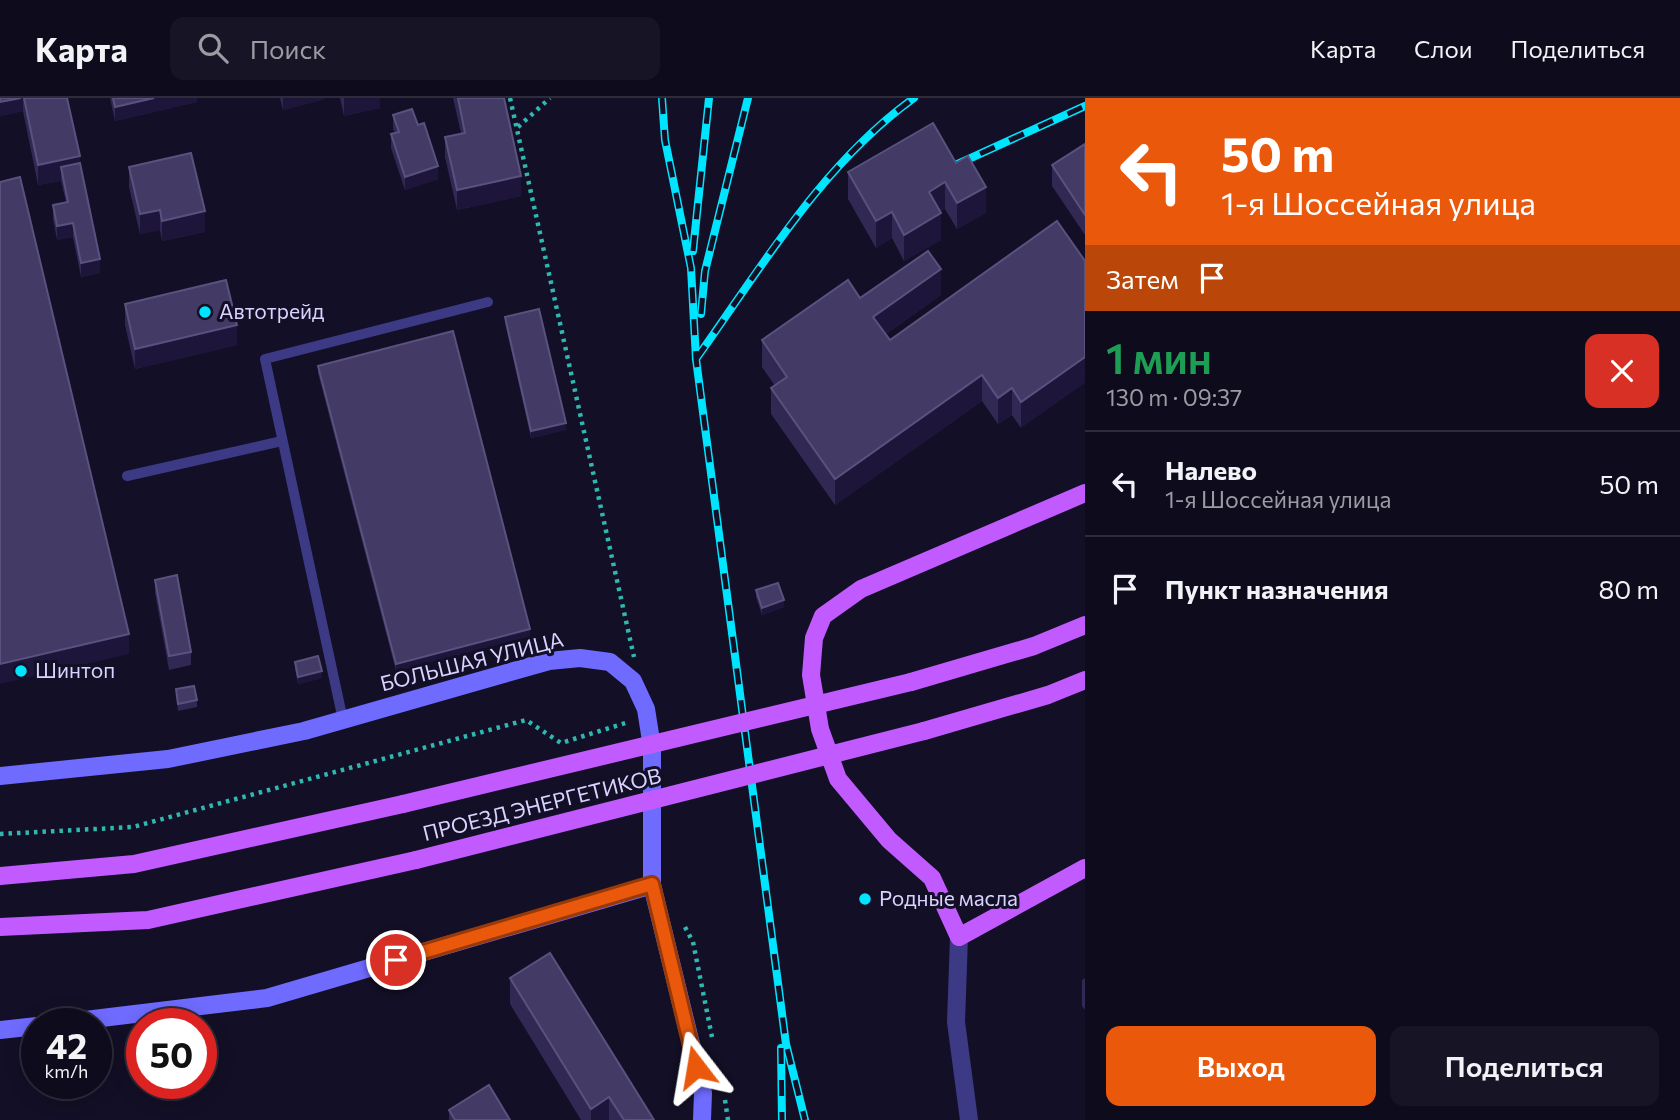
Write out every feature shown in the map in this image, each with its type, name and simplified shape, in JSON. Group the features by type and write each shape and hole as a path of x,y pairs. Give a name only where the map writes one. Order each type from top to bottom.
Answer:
{"main road":[{"path":"1085,493 921,561 861,589 823,616 814,638 811,675 820,729 838,779 889,840 932,878 959,937 1085,868"},
{"name":"ПРОЕЗД ЭНЕРГЕТИКОВ","path":"0,876 134,864 403,804 911,682 1034,646 1085,625"},
{"name":"БОЛЬШАЯ УЛИЦА","path":"0,776 168,759 343,720 549,661 580,658 610,662 633,681 648,715 652,747 652,884 703,1093 702,1120"},
{"name":"ПРОЕЗД ЭНЕРГЕТИКОВ","path":"0,927 148,920 416,860 924,731 1048,695 1085,680"},
{"path":"112,1017 267,998 652,884"},
{"path":"0,1030 21,1028"}],"street":[{"path":"959,937 956,1022 969,1120"}],"lane":[{"path":"343,720 265,359 488,302"},
{"path":"127,476 282,441"}],"path":[{"path":"510,98 637,668"},
{"path":"517,128 550,98"},
{"path":"0,834 133,827 526,720 561,743 648,715"},
{"path":"680,918 694,942 715,1050"},
{"path":"722,1088 728,1120"}],"building":[{"path":"0,98 21,98 0,102"},
{"path":"24,98 67,98 80,156 38,165"},
{"path":"113,98 154,98 115,107"},
{"path":"458,98 504,98 521,176 457,190 445,137 465,133"},
{"path":"412,109 418,125 424,123 438,166 405,177 391,134 399,132 393,115"},
{"path":"933,123 956,163 968,156 986,187 957,203 945,182 929,192 941,213 904,235 892,212 876,221 848,172"},
{"path":"1085,144 1085,215 1052,165"},
{"path":"191,153 205,211 162,221 160,210 140,214 129,167"},
{"path":"80,163 100,259 81,263 73,223 57,226 53,205 68,202 61,167"},
{"path":"20,177 129,634 0,664 0,182"},
{"path":"1057,221 1085,261 1085,357 1021,402 1012,388 998,398 982,375 835,479 771,388 787,377 762,340 848,280 860,298 928,251 941,269 873,317 890,340"},
{"path":"226,280 237,325 135,349 125,304"},
{"path":"539,309 566,423 531,431 505,317"},
{"path":"453,331 530,629 396,664 318,366"},
{"path":"177,575 191,652 169,656 155,580"},
{"path":"778,583 784,600 762,608 756,590"},
{"path":"318,656 322,671 298,677 295,662"},
{"path":"194,686 197,700 178,704 176,689"},
{"path":"550,953 654,1120 624,1120 609,1097 591,1109 510,978"},
{"path":"489,1085 510,1120 455,1120 449,1110"}],"railway":[{"path":"662,98 665,140 691,268 696,359 786,1044 805,1120"},
{"path":"693,251 709,98"},
{"path":"701,314 705,271 748,98"},
{"path":"696,359 769,254 822,186 881,124 914,98"},
{"path":"951,167 1085,106"},
{"path":"781,1048 782,1120"}],"place":[{"name":"Автотрейд","path":"205,312"},
{"name":"Шинтоп","path":"21,671"},
{"name":"Родные масла","path":"865,899"}],"route":[{"path":"396,960 652,884 696,1067"}]}
